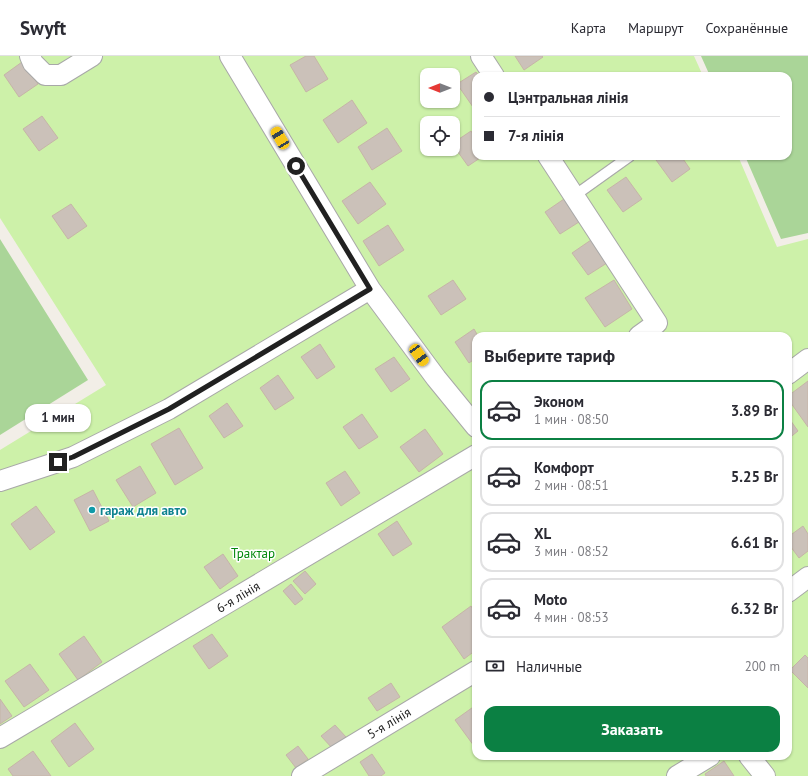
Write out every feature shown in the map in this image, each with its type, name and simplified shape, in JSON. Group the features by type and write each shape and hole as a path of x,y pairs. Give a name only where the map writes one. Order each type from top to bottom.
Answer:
{"street":[{"path":"30,56 33,63 45,75 61,75 92,56"},
{"path":"230,56 370,289 436,378 472,422"},
{"path":"481,56 491,72"},
{"path":"551,160 657,323 645,332"},
{"path":"0,481 73,457 169,409 370,289"},
{"path":"792,371 808,359"},
{"name":"6-я лінія","path":"0,738 472,457"},
{"path":"792,589 808,577"},
{"name":"5-я лінія","path":"302,776 472,673"},
{"path":"677,776 703,760"},
{"path":"752,760 765,776"}],"lane":[{"path":"574,196 624,160"}],"green space":[{"name":"Трактар","path":"0,56 694,56 701,72 472,72 472,160 740,160 777,247 808,239 808,776 0,776 0,450 106,385 0,218"},
{"path":"701,56 808,56 808,233 781,239 747,160 792,160 792,72 708,72"},
{"path":"0,239 88,380 0,435"}],"building":[{"path":"306,56 314,56 328,79 306,92 290,65"},
{"path":"515,56 542,56 543,57 524,70"},
{"path":"22,62 38,84 19,97 4,75"},
{"path":"472,75 472,106 460,88 460,82"},
{"path":"352,100 367,123 338,143 323,120"},
{"path":"42,116 58,138 39,151 23,129"},
{"path":"387,128 402,151 372,170 358,147"},
{"path":"471,131 472,160 477,160 468,166 460,155 460,138"},
{"path":"656,160 684,160 690,169 672,182"},
{"path":"626,177 642,199 623,212 607,190"},
{"path":"370,182 386,204 358,224 342,201"},
{"path":"564,199 579,222 560,234 545,212"},
{"path":"71,204 87,226 68,239 52,216"},
{"path":"388,225 404,250 379,266 363,241"},
{"path":"591,240 607,263 588,275 572,253"},
{"path":"453,280 466,299 441,315 428,296"},
{"path":"614,280 632,309 605,327 585,298"},
{"path":"474,329 476,332 472,332 472,361 469,363 455,342"},
{"path":"320,344 335,367 317,379 301,357"},
{"path":"394,357 410,379 391,392 375,369"},
{"path":"278,375 294,398 275,410 260,388"},
{"path":"808,381 808,427 792,405 792,393"},
{"path":"227,403 243,426 224,438 209,416"},
{"path":"362,414 378,437 359,449 343,427"},
{"path":"792,423 798,431 792,436"},
{"path":"179,428 203,468 175,485 151,444"},
{"path":"425,429 443,454 419,472 400,447"},
{"path":"140,466 156,493 133,507 116,480"},
{"path":"345,471 360,493 341,506 326,483"},
{"name":"гараж для авто","path":"93,490 109,521 90,531 74,500"},
{"path":"36,506 55,532 30,550 11,524"},
{"path":"397,521 412,544 393,556 378,534"},
{"path":"803,526 808,534 808,551 799,558 792,548 792,534"},
{"path":"223,554 238,576 220,589 204,567"},
{"path":"305,571 316,584 305,594 293,581"},
{"path":"291,584 303,599 295,605 283,591"},
{"path":"471,606 472,653 464,659 442,627"},
{"path":"212,634 228,656 209,669 193,646"},
{"path":"84,636 102,662 78,680 59,654"},
{"path":"805,655 808,658 808,688 792,672 792,668"},
{"path":"30,664 49,690 24,707 5,681"},
{"path":"391,683 400,697 377,711 368,698"},
{"path":"0,699 12,716 0,724"},
{"path":"472,708 472,743 455,720"},
{"path":"75,723 94,749 69,767 51,741"},
{"path":"335,725 346,737 332,748 321,736"},
{"path":"298,746 308,759 296,768 286,755"},
{"path":"33,751 51,776 13,776 8,769"},
{"path":"372,754 385,773 381,776 369,776 360,762"},
{"path":"724,761 734,776 706,776 705,774"}],"place":[{"name":"гараж для авто","path":"92,510"}],"route":[{"path":"58,462 73,457 169,409 370,289 296,166"}]}
